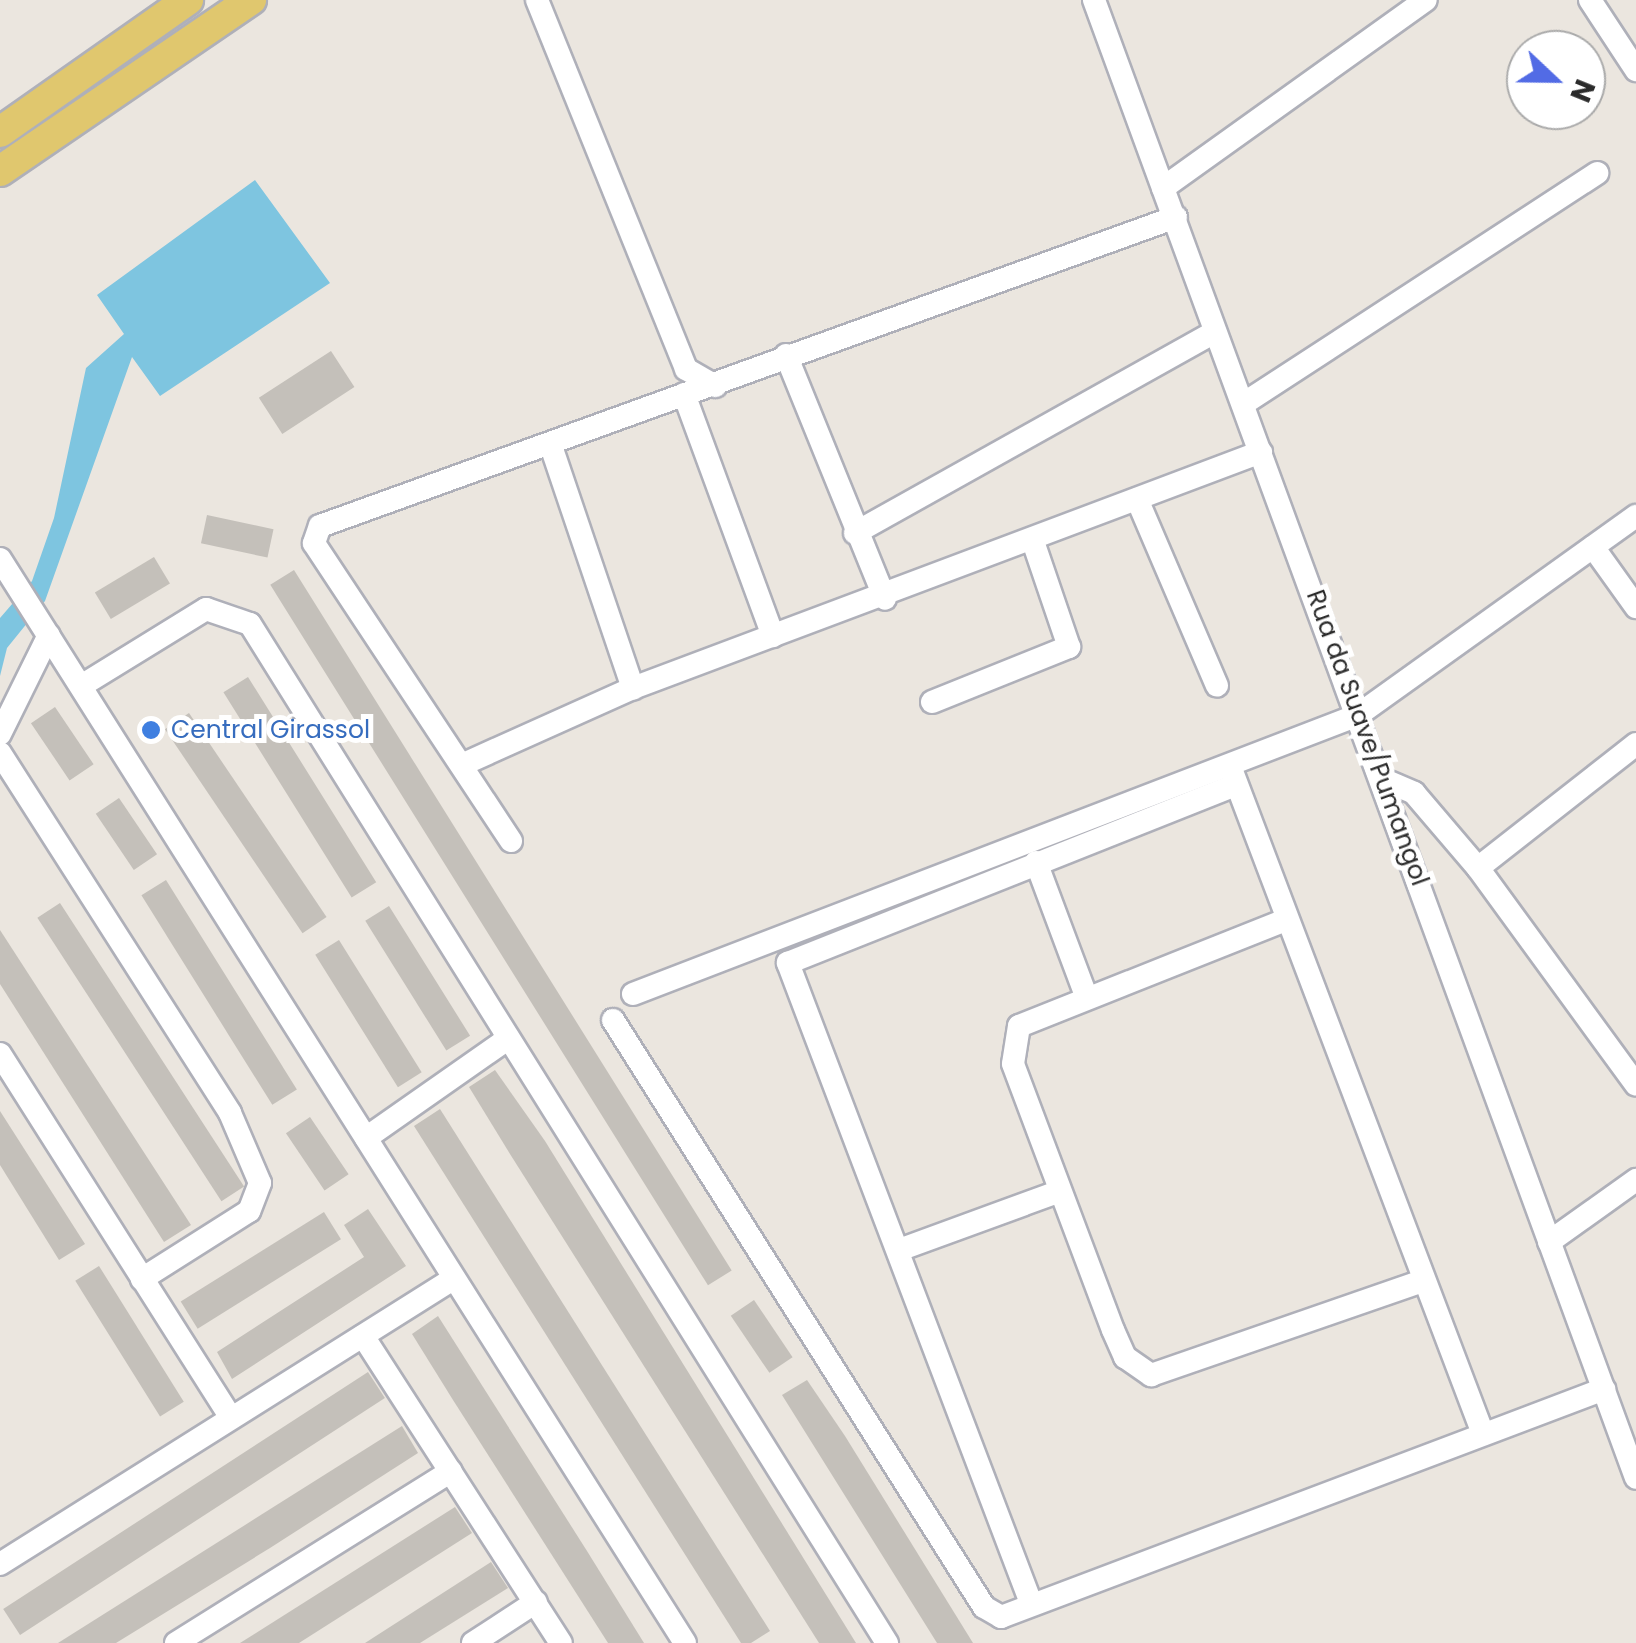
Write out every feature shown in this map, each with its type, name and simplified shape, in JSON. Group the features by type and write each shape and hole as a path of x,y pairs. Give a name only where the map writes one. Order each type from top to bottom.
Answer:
{"main road":[{"path":"0,132 188,0"},
{"path":"0,172 251,0"}],"street":[{"path":"537,0 686,370 715,386"},
{"name":"Rua da Suave/Pumangol","path":"1094,0 1384,780 1636,1478"},
{"path":"1163,188 1426,0"},
{"path":"1590,0 1636,70"},
{"path":"1243,404 1596,173"},
{"path":"511,841 466,763 314,533 684,394 715,386 786,355 1176,218"},
{"path":"855,533 1215,332"},
{"path":"786,355 855,533 885,598"},
{"path":"684,394 772,636"},
{"path":"551,446 633,688"},
{"path":"466,763 633,688 885,598 1261,452"},
{"path":"1137,498 1217,686"},
{"path":"1032,1603 788,964 1036,862 1358,715 1636,516"},
{"path":"932,702 1069,647 1032,541"},
{"path":"1592,547 1636,607"},
{"path":"0,559 685,1643"},
{"path":"81,686 206,609 241,615 887,1643"},
{"path":"0,734 49,636"},
{"path":"1478,868 1636,744"},
{"path":"0,753 230,1113 260,1182 249,1211 142,1279"},
{"path":"1233,775 1283,922 1483,1434"},
{"path":"633,994 1233,775"},
{"path":"1384,780 1414,793 1478,868 1636,1085"},
{"path":"1036,862 1086,996"},
{"path":"1283,922 1086,996 1019,1026 1012,1046 1060,1191 1125,1357 1151,1375 1422,1281"},
{"path":"613,1020 984,1607 1010,1616 1032,1603 1604,1390"},
{"path":"366,1138 506,1040"},
{"path":"0,1054 230,1416"},
{"path":"1549,1242 1636,1180"},
{"path":"900,1250 1060,1191"},
{"path":"0,1564 230,1416 454,1279"},
{"path":"363,1336 561,1643"},
{"path":"176,1643 451,1471"},
{"path":"474,1643 536,1602"}],"water":[{"path":"255,180 330,283 160,396 132,357 45,601 7,648 0,676 0,618 32,581 54,518 86,368 124,334 97,295"}],"building":[{"path":"331,351 354,387 282,434 259,398"},
{"path":"207,515 274,529 267,558 201,543"},
{"path":"154,557 170,584 111,619 95,593"},
{"path":"294,570 732,1270 708,1285 270,585"},
{"path":"248,677 376,882 352,898 223,692"},
{"path":"55,707 94,764 70,780 31,723"},
{"path":"189,713 327,917 303,933 165,729"},
{"path":"119,798 157,854 134,870 96,814"},
{"path":"166,880 297,1089 272,1105 141,895"},
{"path":"60,903 244,1186 221,1201 37,918"},
{"path":"389,906 470,1036 446,1051 365,921"},
{"path":"0,930 191,1225 164,1242 0,984"},
{"path":"339,940 422,1072 398,1087 315,955"},
{"path":"495,1070 545,1141 856,1643 819,1643 510,1154 469,1087"},
{"path":"440,1109 770,1631 751,1643 741,1643 414,1126"},
{"path":"0,1111 85,1244 59,1260 0,1165"},
{"path":"310,1117 349,1174 325,1190 286,1133"},
{"path":"368,1209 406,1266 232,1379 217,1352 364,1257 344,1225"},
{"path":"324,1212 341,1239 198,1329 181,1302"},
{"path":"99,1266 184,1402 160,1417 75,1281"},
{"path":"754,1300 793,1357 769,1373 731,1316"},
{"path":"438,1316 644,1643 608,1643 453,1400 412,1334"},
{"path":"368,1372 385,1398 20,1635 3,1609"},
{"path":"807,1380 973,1643 937,1643 782,1395"},
{"path":"402,1426 418,1453 270,1548 116,1643 58,1643"},
{"path":"455,1507 472,1533 299,1643 240,1643"},
{"path":"491,1562 508,1588 420,1643 365,1643"}],"place":[{"name":"Central Girassol","path":"151,730"}]}
